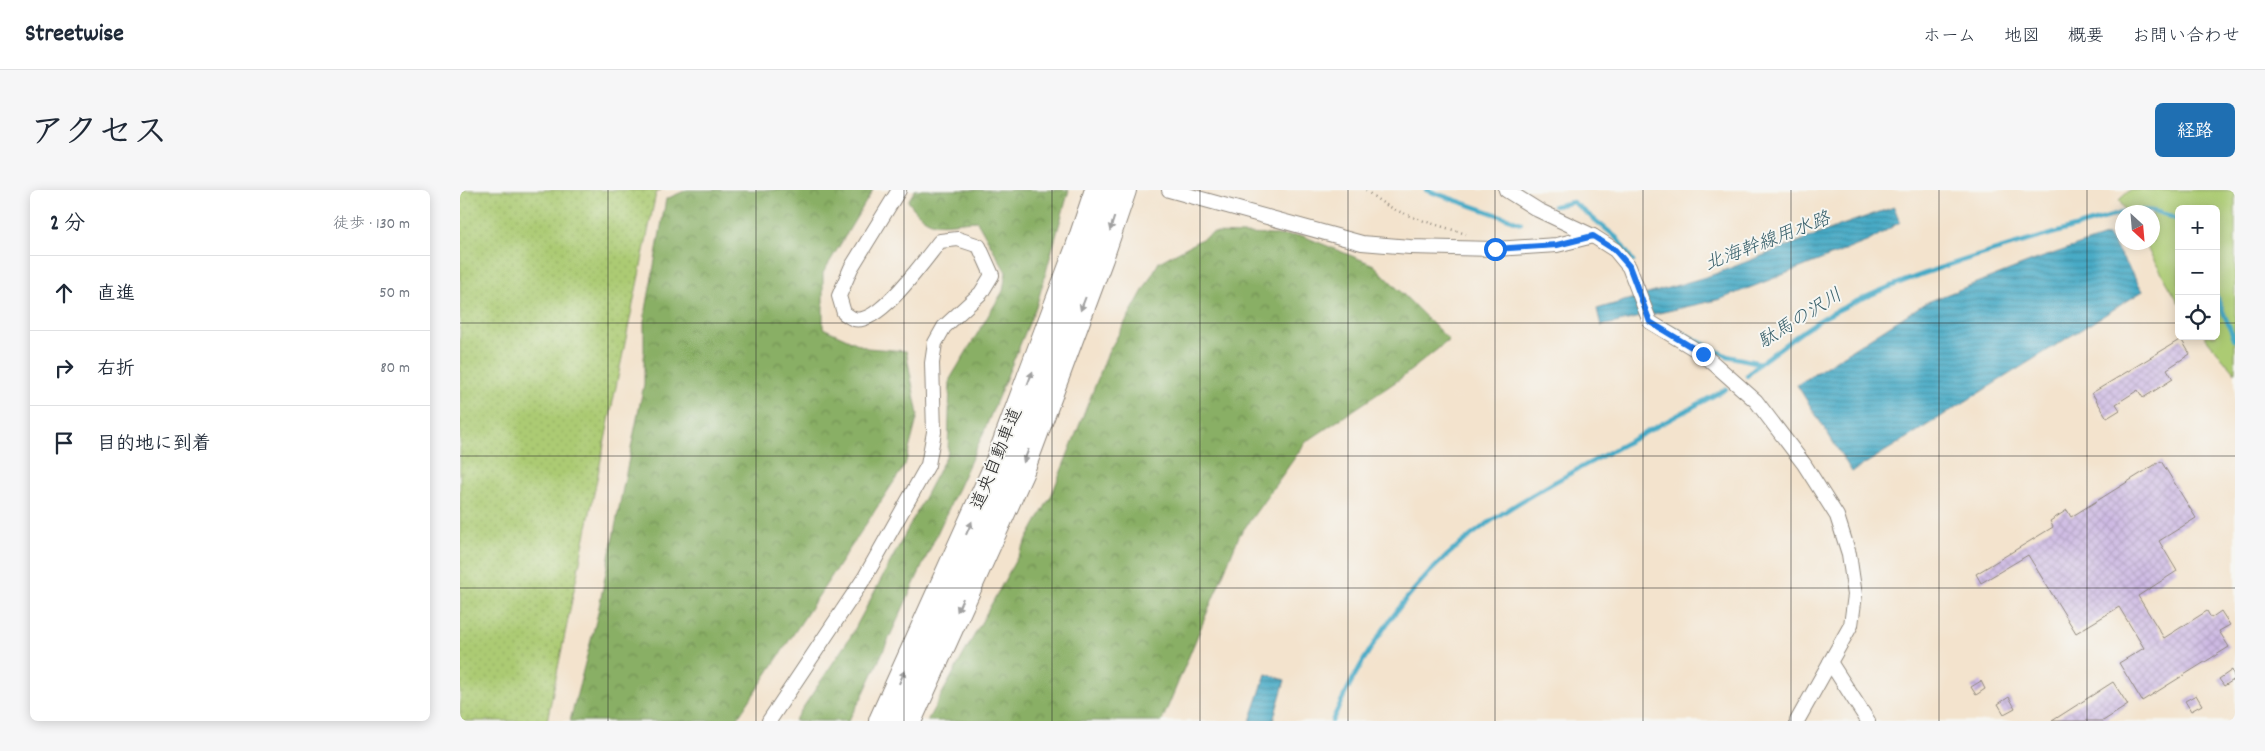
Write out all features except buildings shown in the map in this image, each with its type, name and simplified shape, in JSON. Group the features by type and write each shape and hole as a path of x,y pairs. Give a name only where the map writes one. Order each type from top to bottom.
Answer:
{"highway":[{"name":"道央自動車道","path":"908,721 1020,472 1089,254 1098,190"},
{"name":"道央自動車道","path":"882,721 997,466 1089,254 1123,190"}],"street":[{"path":"769,721 865,577 928,465 934,432 932,363 936,343 944,328 981,293 992,274 980,246 958,239 940,241 882,309 866,318 860,319 854,319 844,313 839,296 852,268 899,190"},
{"path":"1169,190 1362,243 1410,247 1495,249 1557,245 1593,236"},
{"path":"1506,190 1538,210 1593,236 1615,250 1629,266 1650,322 1703,354 1756,401 1804,464 1837,516 1849,554 1855,594 1851,625 1797,721"},
{"path":"1830,662 1868,721"}],"path":[{"path":"1366,190 1373,197 1405,214 1468,234"}],"green space":[{"path":"460,190 661,190 656,193 547,721 460,721"},
{"path":"687,190 873,190 823,273 823,328 867,348 906,351 918,415 905,465 736,721 570,721 597,617 644,384 644,321 666,199"},
{"path":"915,190 1069,190 1037,304 982,436 862,697 848,721 794,721 851,636 948,453 950,379 1003,291 1006,272 977,221 946,224 931,222 923,218 908,201"},
{"path":"2130,190 2235,190 2235,373 2207,340 2220,340 2220,205 2175,205 2175,296 2148,250 2160,250 2160,205 2122,205 2119,200"},
{"path":"1213,233 1303,236 1374,265 1449,340 1400,379 1306,442 1239,536 1162,721 927,721 1052,494 1108,353 1159,262"}],"water":[{"path":"1894,207 1900,222 1869,241 1721,299 1601,326 1597,309 1712,275"},
{"path":"2108,235 2115,246 2115,250 2117,250 2143,291 1852,472 1797,385 1925,303 2035,260"},
{"path":"1266,674 1285,680 1273,721 1250,721"}],"waterway":[{"name":"駄馬の沢川","path":"1426,190 1521,223"},
{"name":"駄馬の沢川","path":"1554,206 1573,202 1617,238 1633,261"},
{"name":"駄馬の沢川","path":"2160,213 2175,219"},
{"name":"駄馬の沢川","path":"1667,325 1727,356 1760,363 1800,333 1825,317 1860,299 1933,270 2115,215"},
{"name":"駄馬の沢川","path":"2220,304 2235,340"},
{"path":"1747,376 1760,363"},
{"path":"1332,721 1352,681 1386,625 1414,590 1447,555 1486,524 1549,485 1726,389"}],"route":[{"path":"1495,249 1557,245 1593,236 1615,250 1629,266 1650,322 1703,354"}],"water label":[{"name":"北海幹線用水路","path":"1768,243"}]}
